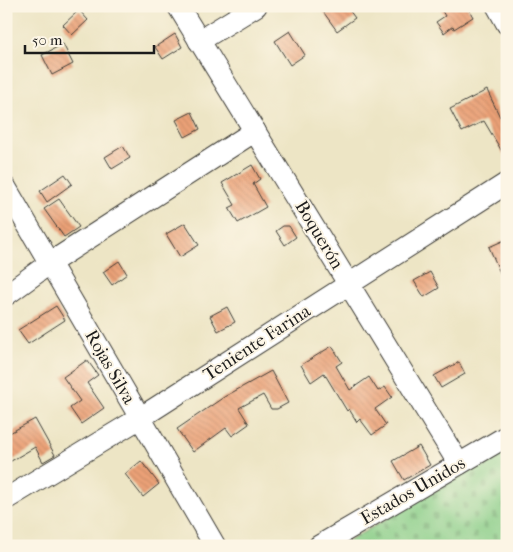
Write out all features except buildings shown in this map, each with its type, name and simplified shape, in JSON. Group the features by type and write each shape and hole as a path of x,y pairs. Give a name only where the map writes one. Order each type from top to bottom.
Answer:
{"street":[{"name":"Boquerón","path":"178,6 459,464"},
{"path":"199,41 256,6"},
{"path":"497,6 507,24"},
{"path":"6,295 50,263 256,131"},
{"name":"Teniente Farina","path":"6,499 140,418 507,184"},
{"name":"Rojas Silva","path":"6,188 215,546"},
{"name":"Estados Unidos","path":"319,546 507,436"}],"green space":[{"path":"507,449 507,546 340,546"}]}
